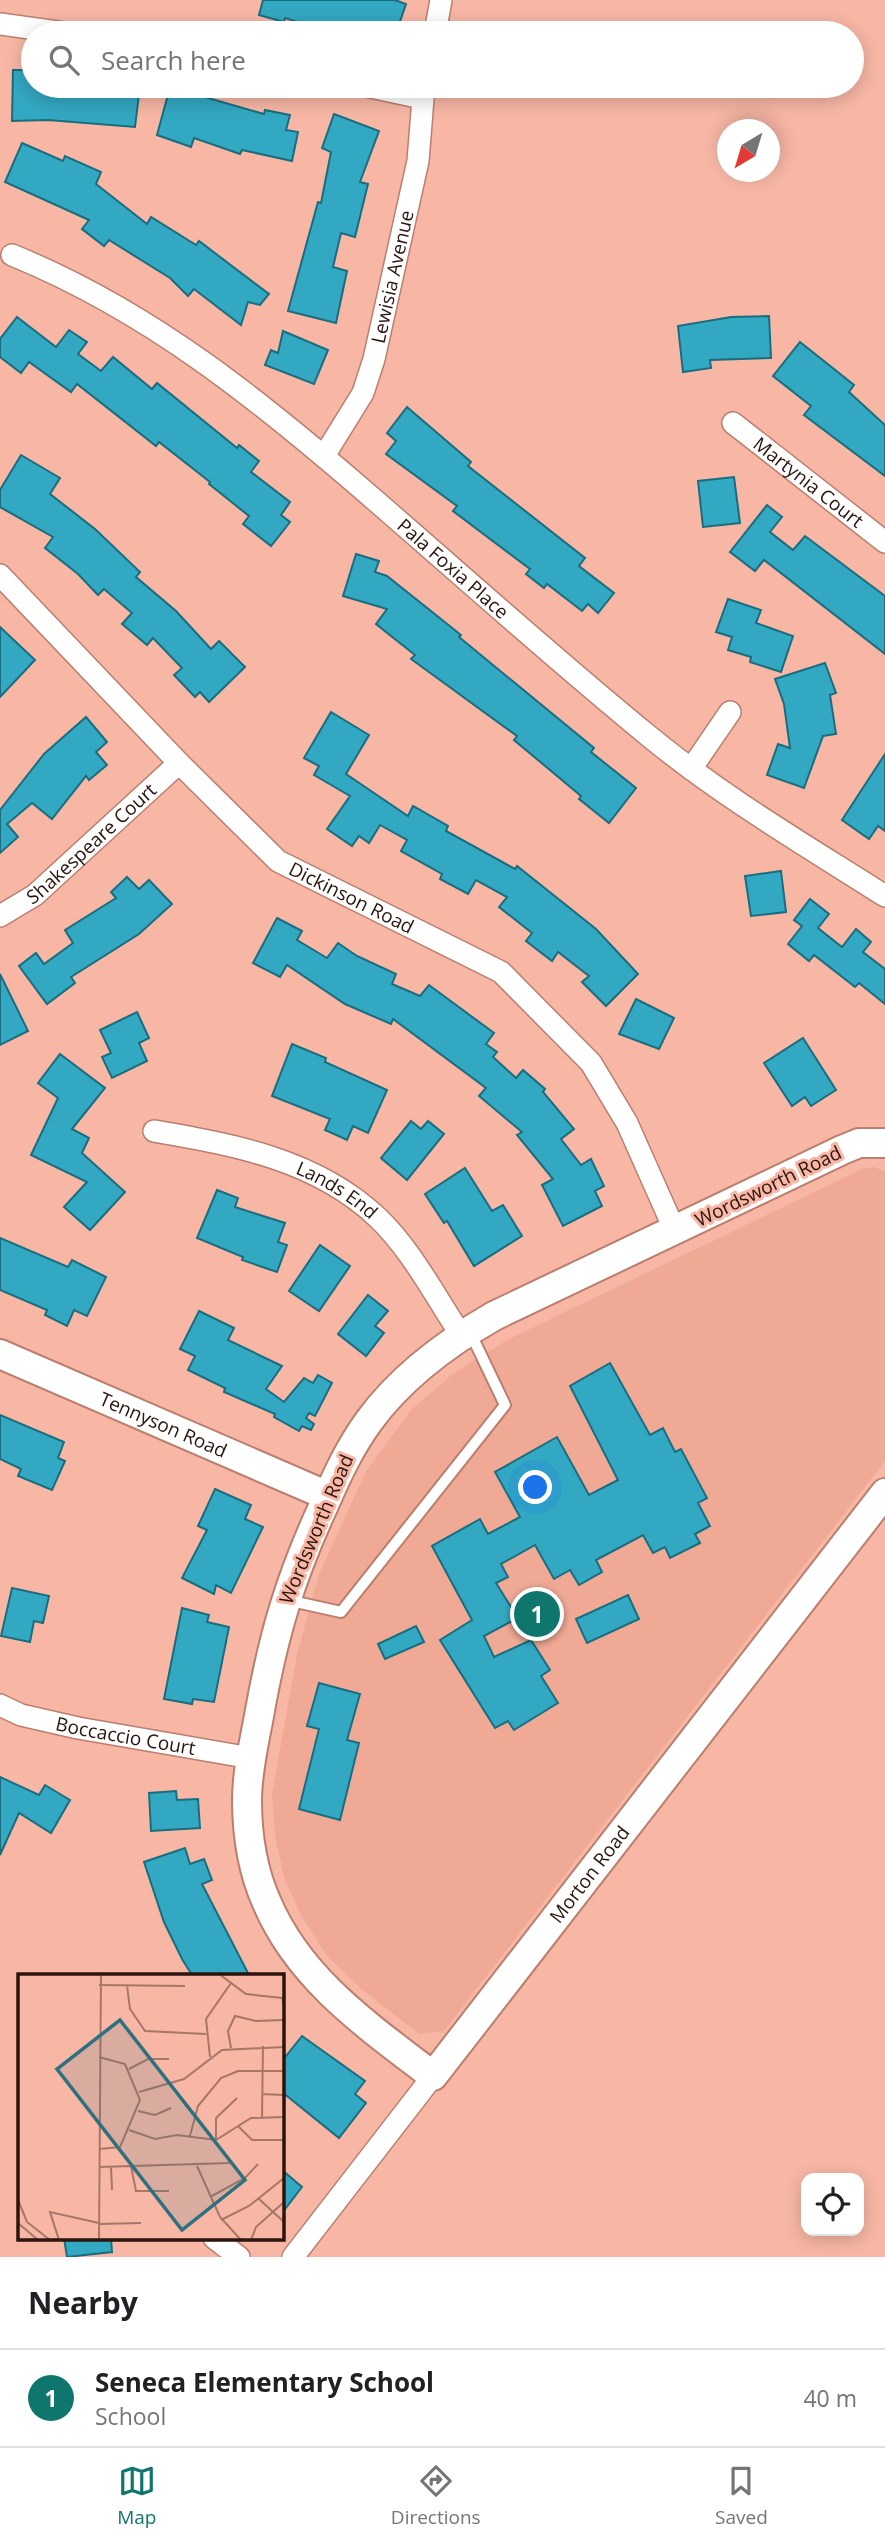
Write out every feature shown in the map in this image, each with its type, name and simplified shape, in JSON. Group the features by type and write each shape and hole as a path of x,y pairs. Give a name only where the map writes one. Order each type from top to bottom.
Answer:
{"street":[{"path":"437,21 441,0"},
{"path":"0,24 21,27"},
{"name":"Lewisia Avenue","path":"324,456 363,393 374,359 418,161 423,98"},
{"name":"Pala Foxia Place","path":"12,255 72,281 180,343 253,396 608,702 691,769 758,816 885,896"},
{"name":"Martynia Court","path":"733,423 885,542"},
{"name":"Dickinson Road","path":"0,575 179,763 278,861 501,972 591,1063 627,1123 675,1231"},
{"path":"691,769 730,712"},
{"name":"Shakespeare Court","path":"0,916 35,894 179,763"},
{"name":"Lands End","path":"154,1131 228,1144 288,1162 336,1185 378,1217 465,1333"},
{"name":"Wordsworth Road","path":"433,2076 324,1989 285,1938 266,1902 255,1869 247,1799 251,1758 269,1659 285,1599 343,1461 370,1420 403,1383 465,1333 842,1150 859,1143 885,1143"},
{"name":"Tennyson Road","path":"0,1353 328,1496"},
{"name":"Morton Road","path":"293,2257 885,1493"},
{"name":"Boccaccio Court","path":"0,1705 21,1714 78,1728 251,1758"},
{"path":"217,2240 239,2257"}],"lane":[{"path":"285,1599 341,1612 505,1405 465,1333"}],"shaded area":[{"path":"874,1167 885,1171 885,1461 444,2031 419,2034 360,1988 327,1956 302,1917 285,1880 276,1842 272,1794 297,1654 319,1574 366,1471 411,1410 454,1373 509,1339 862,1169"}],"building":[{"path":"263,0 395,0 406,4 400,21 294,21 285,18 280,21 259,15"},
{"path":"13,70 21,70 21,98 139,98 135,127 48,120 12,121"},
{"path":"167,98 208,98 264,114 265,110 290,115 286,130 298,132 292,161 242,150 240,154 194,138 191,147 157,135"},
{"path":"334,114 379,131 360,182 368,184 355,237 341,233 333,267 347,271 336,323 288,311 318,202 321,203 331,152 322,148"},
{"path":"22,143 63,161 65,156 101,172 96,184 147,224 151,217 196,245 199,241 269,294 260,305 248,302 241,325 194,289 188,296 170,278 109,240 104,246 82,229 89,220 5,182"},
{"path":"769,316 771,358 710,360 711,368 683,372 678,326 731,317"},
{"path":"17,317 56,347 69,330 87,342 78,354 101,371 113,357 152,389 157,383 237,448 239,445 259,461 251,472 290,502 281,515 290,522 271,546 243,524 249,516 209,484 210,482 159,442 156,446 77,384 71,392 29,362 21,373 0,357 0,339"},
{"path":"283,331 328,350 314,384 265,365 271,350 278,353"},
{"path":"800,342 854,385 849,392 885,425 885,476 804,415 811,406 773,376"},
{"path":"407,407 471,462 468,466 585,558 579,566 614,593 598,613 588,604 582,611 547,584 544,588 526,574 530,569 453,511 457,506 386,454 396,441 387,433"},
{"path":"21,455 60,478 50,494 95,529 140,572 136,577 176,611 211,649 219,641 245,667 209,702 200,692 195,697 174,675 182,668 153,638 147,645 122,624 132,613 104,589 98,595 78,574 45,548 53,537 0,507 0,490"},
{"path":"734,477 740,523 703,527 698,481"},
{"path":"767,505 782,517 770,532 793,550 805,536 885,596 885,654 764,560 755,571 730,552"},
{"path":"356,554 379,561 375,572 387,576 461,635 459,637 594,748 591,752 636,788 609,823 514,740 517,736 411,659 415,655 376,624 387,609 343,596"},
{"path":"728,599 761,610 756,623 793,636 781,672 750,662 751,657 728,650 732,637 716,632"},
{"path":"0,627 35,660 0,697"},
{"path":"825,663 836,693 830,695 836,734 823,736 804,788 767,775 778,744 790,748 784,704 775,679"},
{"path":"331,712 369,735 346,774 408,816 413,806 448,826 446,831 515,869 517,866 596,929 638,974 606,1006 582,982 589,976 558,952 552,961 526,941 532,933 499,907 507,897 476,880 468,894 440,879 442,874 401,851 407,840 380,825 369,843 359,836 352,846 327,829 350,796 314,775 319,766 304,758"},
{"path":"86,717 107,742 96,752 107,765 89,780 86,776 52,819 32,803 7,824 18,837 0,853 0,810 44,754"},
{"path":"885,754 885,831 878,826 869,839 842,820"},
{"path":"781,871 786,912 751,916 745,876"},
{"path":"127,877 139,889 149,880 172,904 139,934 71,977 75,983 47,1004 19,966 36,953 44,964 73,943 65,930 116,898 111,892"},
{"path":"810,899 829,914 818,928 842,947 856,929 871,942 863,952 885,969 885,1004 859,983 855,987 814,955 809,961 788,944 802,926 794,920"},
{"path":"277,918 302,931 297,940 327,958 338,943 357,956 396,974 392,984 420,996 429,985 494,1033 486,1044 497,1052 493,1057 516,1078 523,1070 545,1089 543,1092 574,1129 561,1139 581,1165 591,1159 604,1186 595,1191 602,1206 563,1226 542,1185 553,1179 517,1135 522,1132 479,1096 486,1088 393,1019 391,1024 345,1004 287,965 280,977 253,963"},
{"path":"0,974 28,1031 0,1045"},
{"path":"636,999 674,1018 659,1049 619,1034"},
{"path":"137,1012 149,1038 139,1043 147,1061 112,1078 102,1057 111,1053 100,1030"},
{"path":"803,1038 836,1090 811,1106 805,1097 792,1106 764,1063"},
{"path":"292,1044 326,1058 325,1062 387,1090 368,1133 353,1126 347,1140 325,1130 330,1119 272,1096"},
{"path":"60,1054 105,1088 72,1129 89,1138 82,1153 125,1192 90,1230 64,1207 87,1182 31,1155 58,1098 38,1083"},
{"path":"411,1121 421,1129 428,1121 444,1134 407,1180 381,1158"},
{"path":"465,1168 492,1211 503,1205 522,1236 474,1266 447,1221 444,1223 425,1194"},
{"path":"217,1190 238,1198 235,1207 285,1223 278,1242 287,1245 277,1272 242,1260 243,1257 197,1238"},
{"path":"0,1238 68,1267 72,1260 106,1277 87,1316 74,1310 67,1326 45,1315 47,1310 0,1290"},
{"path":"320,1245 350,1266 319,1311 289,1291"},
{"path":"368,1295 388,1311 375,1326 384,1333 366,1356 338,1334"},
{"path":"199,1311 234,1328 228,1340 282,1366 266,1389 284,1402 304,1378 313,1383 318,1375 332,1383 315,1416 309,1413 306,1418 314,1424 311,1430 302,1426 299,1431 274,1417 275,1414 224,1392 225,1388 188,1370 195,1356 180,1349"},
{"path":"610,1363 650,1435 663,1428 675,1452 681,1449 707,1498 698,1503 710,1526 695,1534 700,1543 670,1558 665,1547 653,1553 643,1535 596,1560 602,1572 579,1585 570,1570 554,1579 535,1545 501,1564 508,1577 496,1583 518,1618 484,1636 494,1657 531,1640 550,1670 541,1676 558,1703 514,1730 508,1721 495,1728 440,1640 472,1620 432,1546 480,1519 488,1534 520,1517 495,1472 557,1437 589,1495 618,1480 570,1386"},
{"path":"0,1415 64,1442 58,1458 65,1461 52,1490 18,1476 21,1469 0,1459"},
{"path":"215,1489 251,1505 245,1519 263,1527 231,1593 216,1585 214,1594 182,1578 207,1530 198,1526"},
{"path":"12,1588 49,1596 43,1623 34,1621 30,1642 1,1636"},
{"path":"628,1595 639,1619 587,1643 576,1619"},
{"path":"182,1608 209,1615 207,1622 229,1627 214,1702 193,1699 192,1704 164,1699"},
{"path":"416,1626 424,1642 385,1659 378,1644"},
{"path":"319,1683 360,1694 347,1740 359,1743 340,1820 299,1809 319,1729 307,1726"},
{"path":"0,1777 39,1795 45,1785 70,1800 51,1833 19,1813 0,1855"},
{"path":"176,1791 177,1800 198,1799 200,1828 151,1831 149,1793"},
{"path":"185,1848 190,1864 204,1859 212,1880 202,1884 248,1974 191,1974 164,1922 144,1862"},
{"path":"302,2036 365,2081 355,2094 366,2103 339,2138 284,2094 284,2058"},
{"path":"284,2172 302,2187 284,2210"},
{"path":"64,2240 111,2240 112,2252 67,2257"}],"place":[{"name":"Seneca Elementary School","path":"537,1614"}]}
